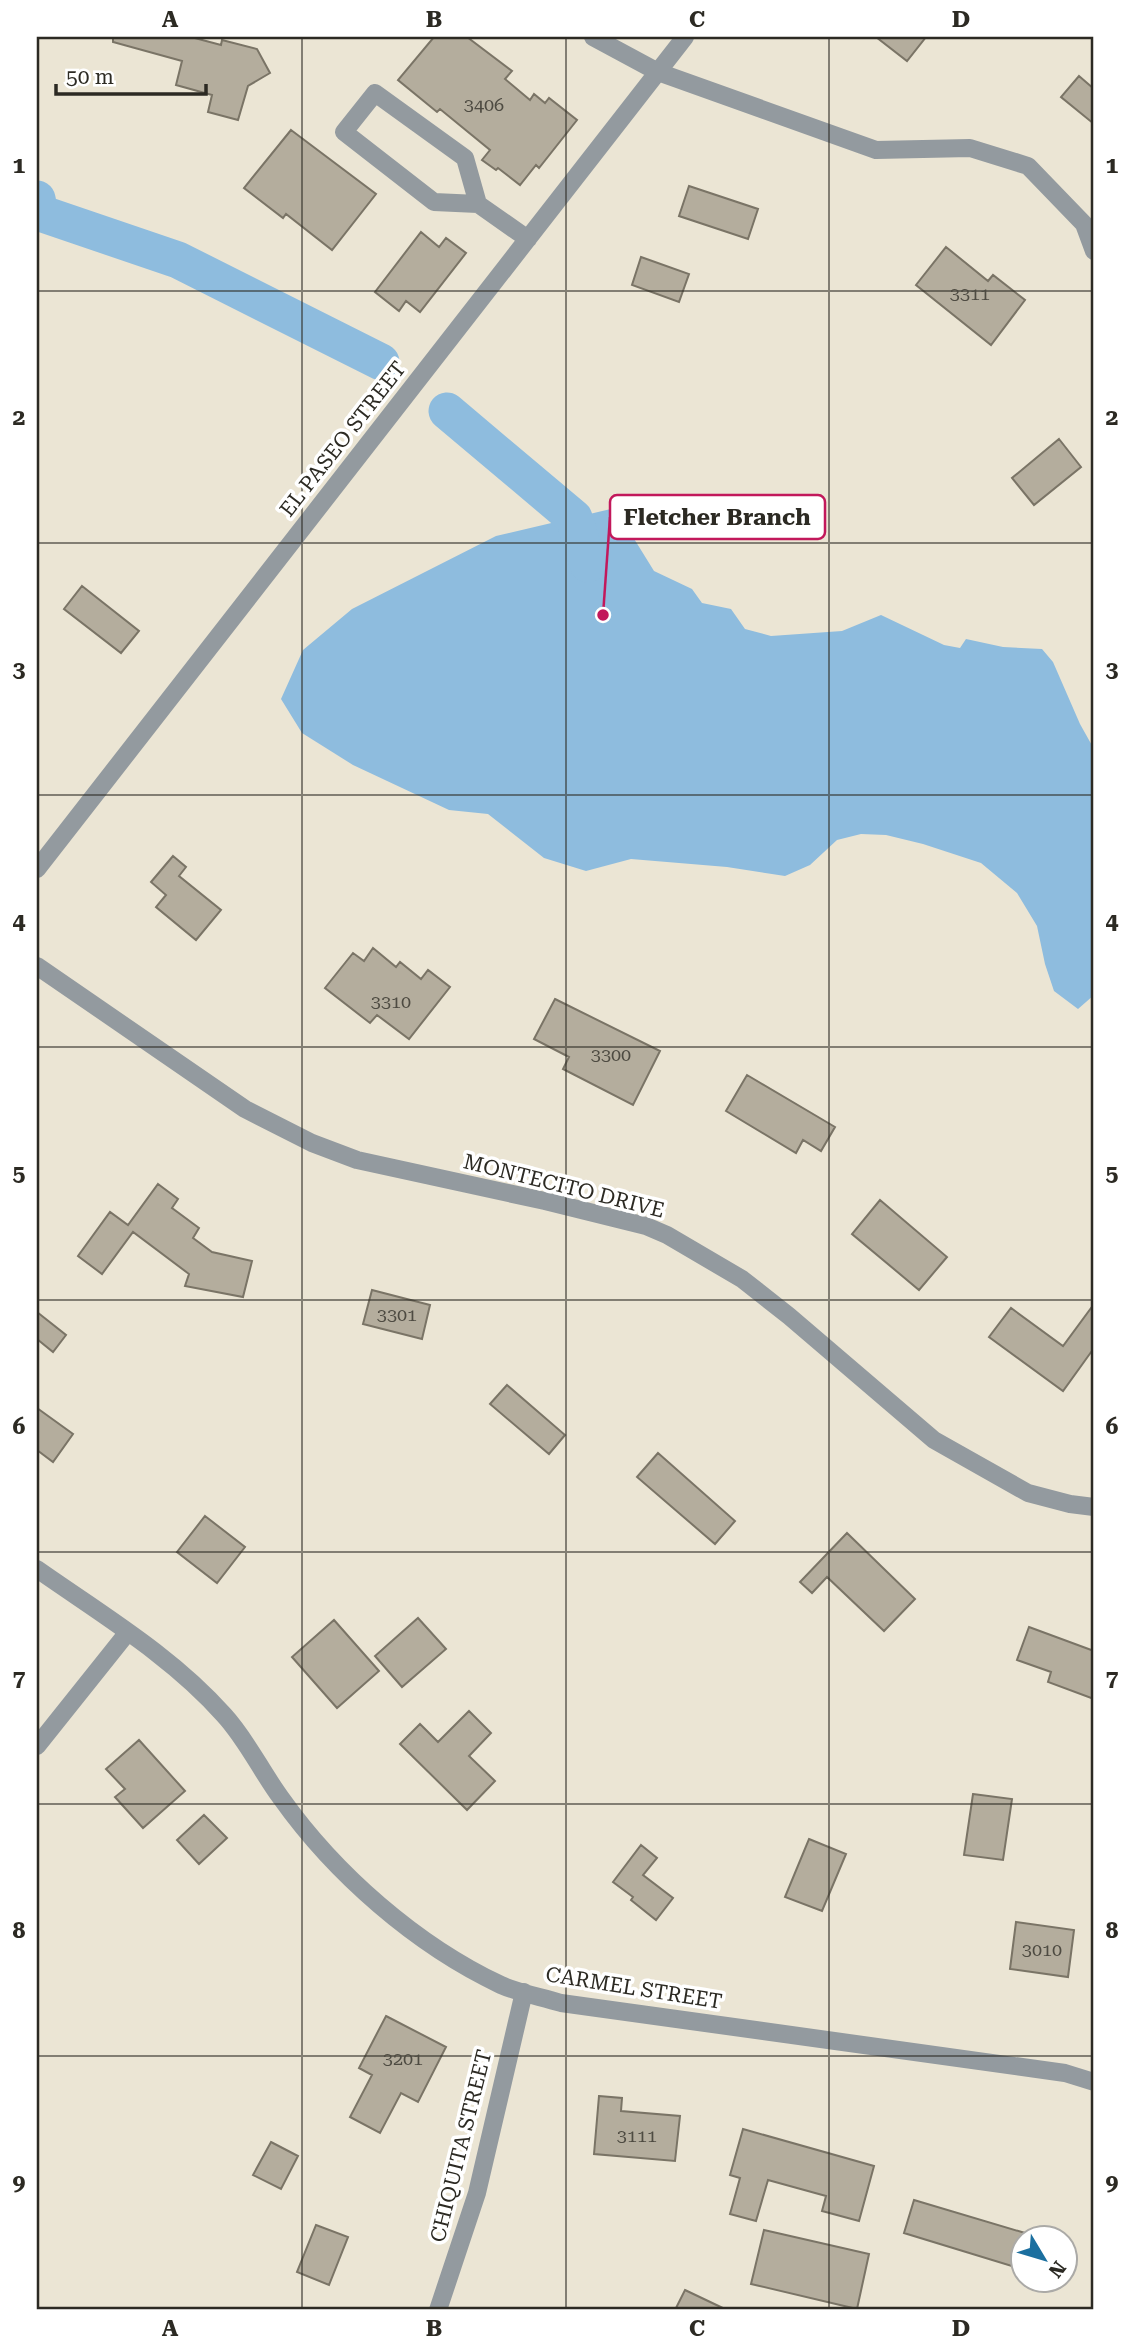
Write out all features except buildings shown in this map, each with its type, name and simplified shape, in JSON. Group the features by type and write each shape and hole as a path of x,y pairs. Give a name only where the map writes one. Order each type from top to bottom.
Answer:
{"street":[{"path":"593,37 658,72 876,149 970,148 1028,166 1084,224 1094,251"},
{"name":"EL PASEO STREET","path":"37,869 685,37"},
{"path":"478,204 465,158 375,93 344,132 434,202 478,204 528,239"},
{"name":"MONTECITO DRIVE","path":"37,966 245,1109 312,1143 357,1160 545,1201 646,1226 667,1235 742,1279 934,1440 1028,1493 1094,1507"},
{"name":"CARMEL STREET","path":"37,1569 177,1667 224,1715 281,1799 357,1886 441,1952 503,1986 561,2003 1065,2073 1094,2082"},
{"path":"37,1746 128,1632"},
{"name":"CHIQUITA STREET","path":"438,2310 477,2193 524,1992"}],"water":[{"path":"615,508 654,571 692,589 702,603 731,609 745,629 771,636 842,631 881,615 944,645 960,648 966,639 1003,647 1042,649 1053,662 1094,749 1094,995 1078,1009 1054,991 1037,926 1017,893 981,863 886,835 861,834 837,840 810,865 785,876 727,867 631,859 586,871 544,858 488,814 449,810 353,765 302,733 281,699 303,650 352,609 496,536"}],"waterway":[{"path":"37,199 40,213 178,260 381,362"},
{"path":"447,411 574,518 588,564"}],"place":[{"name":"Fletcher Branch","path":"603,615"}]}
